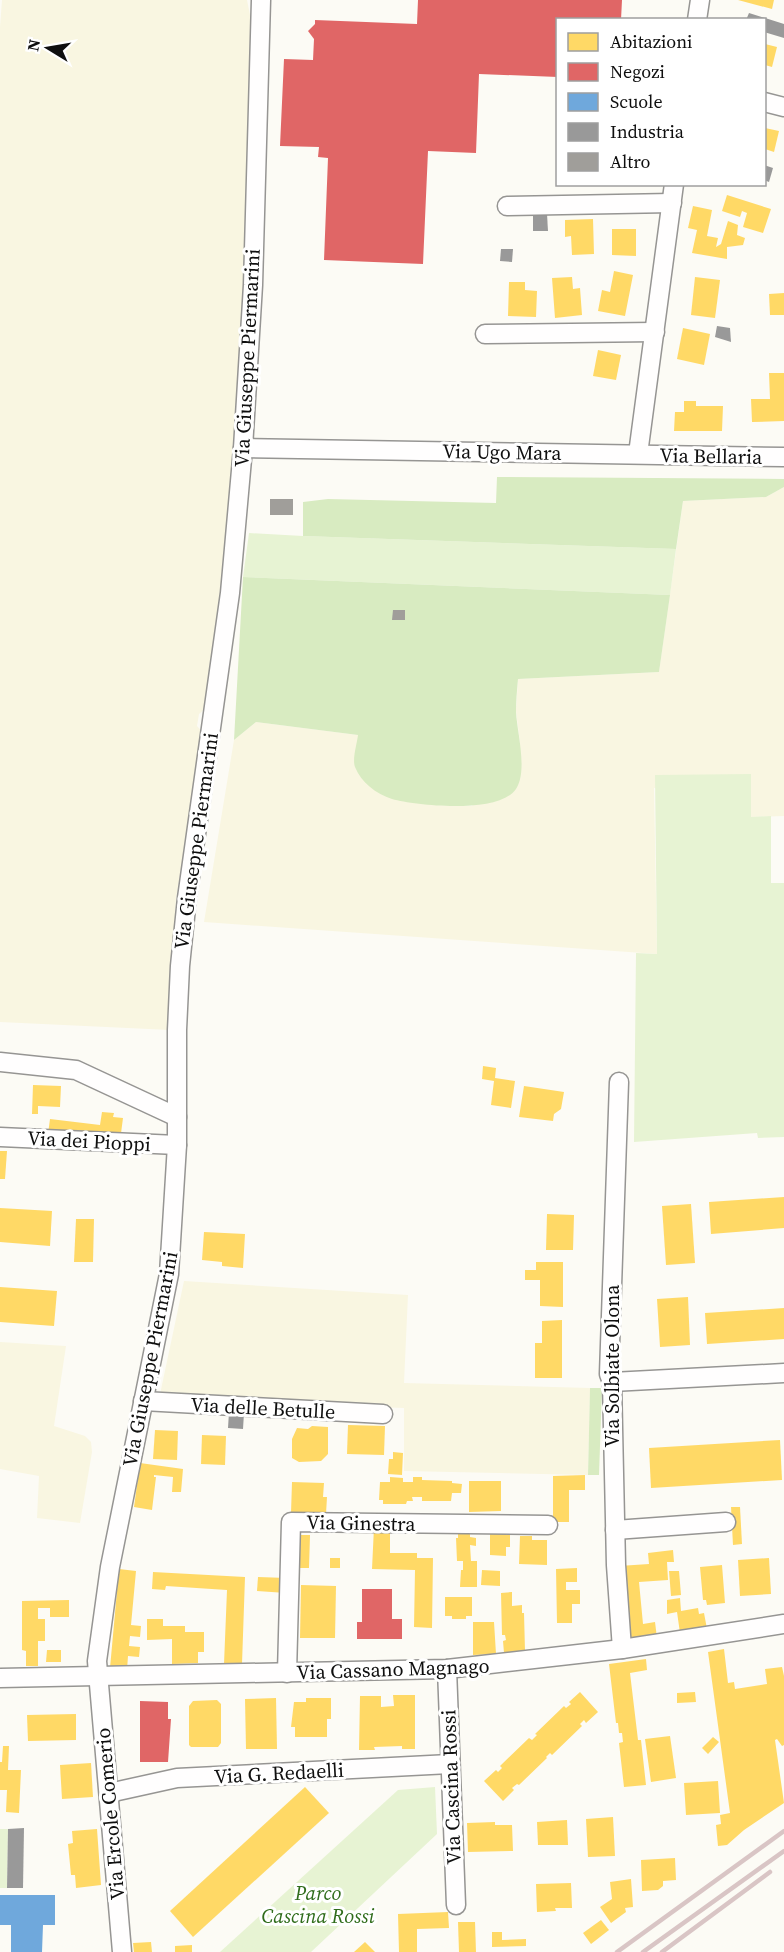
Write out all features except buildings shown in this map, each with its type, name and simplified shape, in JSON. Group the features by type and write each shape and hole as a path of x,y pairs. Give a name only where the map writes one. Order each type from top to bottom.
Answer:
{"street":[{"name":"Via Giuseppe Piermarini","path":"98,1677 98,1655 110,1567 170,1274 177,1145 178,991 183,931 230,593 243,448 253,285 261,0"},
{"path":"697,18 700,0"},
{"path":"766,102 784,107"},
{"path":"638,454 674,186"},
{"path":"507,206 672,203"},
{"path":"485,333 656,332"},
{"name":"Via Ugo Mara","path":"243,448 638,454"},
{"name":"Via Bellaria","path":"638,454 784,457"},
{"path":"0,1062 76,1070 177,1118"},
{"name":"Via Solbiate Olona","path":"619,1082 609,1374 612,1382 615,1530 622,1649"},
{"name":"Via dei Pioppi","path":"0,1137 177,1145"},
{"path":"612,1382 784,1373"},
{"name":"Via delle Betulle","path":"143,1401 383,1414"},
{"name":"Via Ginestra","path":"287,1673 291,1522 548,1525"},
{"path":"615,1530 726,1522"},
{"name":"Via Cassano Magnago","path":"0,1678 447,1669 622,1649 784,1624"},
{"name":"Via Cascina Rossi","path":"447,1669 456,1905"},
{"name":"Via Ercole Comerio","path":"98,1677 122,1952"},
{"name":"Via G. Redaelli","path":"109,1793 177,1778 450,1764"}],"shaded area":[{"path":"2,0 247,0 252,25 253,104 237,418 222,600 208,706 199,714 197,726 204,734 176,898 170,1030 0,1022 0,27"},
{"path":"784,487 784,816 751,817 751,774 654,788 657,954 204,922 234,740 256,722 358,735 391,798 436,805 472,806 520,743 516,711 518,679 659,672 683,501 766,497"},
{"path":"184,1281 408,1295 404,1383 590,1388 588,1475 404,1471 404,1408 159,1399"},
{"path":"0,1342 66,1346 54,1426 85,1436 91,1442 92,1452 80,1523 37,1518 39,1476 0,1469"}],"green space":[{"path":"497,477 784,479 784,487 766,497 683,501 676,549 303,536 303,502 328,499 496,503"},
{"path":"249,533 676,549 670,595 243,577"},
{"path":"243,577 670,595 659,672 518,679 516,712 522,762 516,789 507,797 493,802 438,806 392,799 370,787 361,778 354,764 358,735 256,722 234,740"},
{"path":"751,774 751,817 771,816 771,883 784,883 784,1137 758,1138 757,1133 634,1142 636,953 657,954 655,775"},
{"path":"590,1388 602,1388 599,1475 588,1475"},
{"name":"Parco Cascina Rossi","path":"435,1787 437,1834 311,1952 220,1952 398,1790"},
{"path":"0,1829 8,1829 7,1888 0,1888"}],"railway":[{"path":"617,1952 784,1831"},
{"path":"643,1952 784,1851"},
{"path":"662,1952 770,1872"}]}
